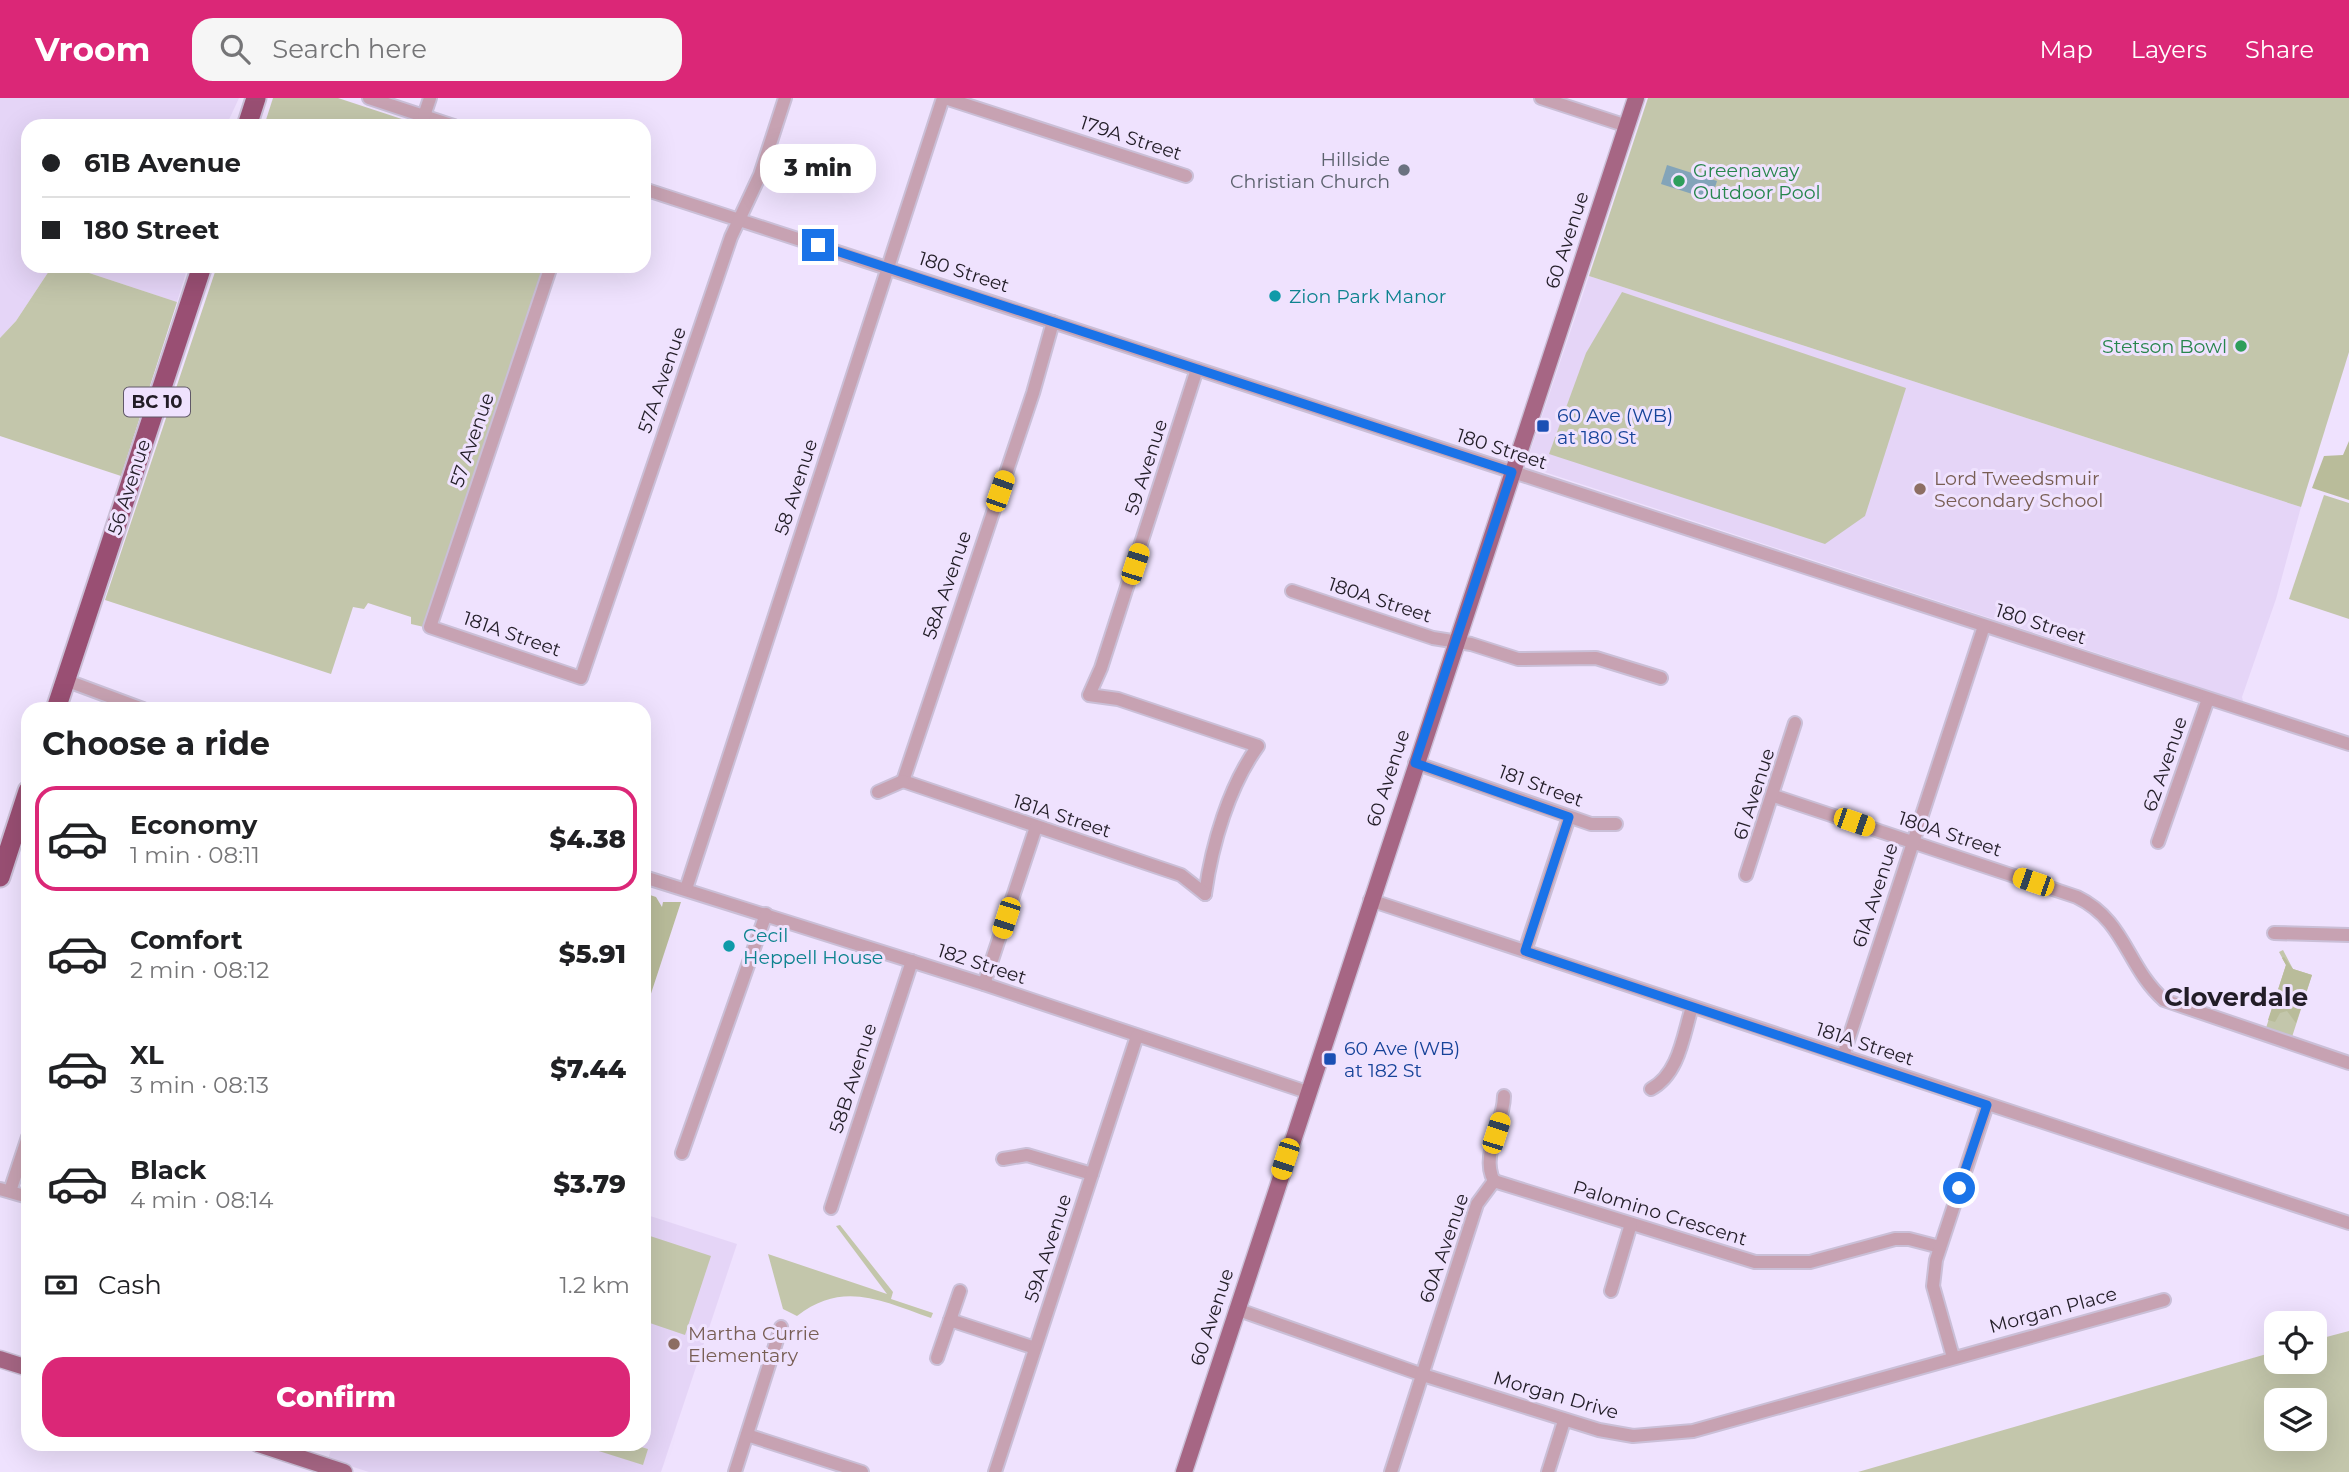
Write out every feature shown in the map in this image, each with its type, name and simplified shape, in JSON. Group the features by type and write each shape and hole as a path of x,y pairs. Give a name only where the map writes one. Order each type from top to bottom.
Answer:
{"highway":[{"path":"249,119 256,98"},
{"name":"56 Avenue","path":"58,702 200,273"},
{"path":"0,877 21,812"}],"main road":[{"name":"60 Avenue","path":"1184,1472 1415,763 1636,98"},
{"path":"0,1359 21,1366"},
{"path":"280,1451 344,1472"}],"street":[{"path":"369,98 433,119"},
{"path":"424,116 430,98"},
{"name":"57A Avenue","path":"581,678 739,219 760,175 785,98"},
{"name":"179A Street","path":"944,98 1186,176"},
{"name":"58 Avenue","path":"686,889 944,98"},
{"path":"1541,98 1627,126"},
{"name":"180 Street","path":"651,191 2349,744"},
{"name":"57 Avenue","path":"430,626 549,273"},
{"name":"58A Avenue","path":"903,781 1028,406 1053,322"},
{"name":"59 Avenue","path":"1197,369 1101,668 1089,695 1118,699 1258,746 1242,767 1209,866 1205,894"},
{"name":"180A Street","path":"1292,591 1433,638 1518,659 1596,657 1661,678"},
{"name":"181A Street","path":"430,626 581,678"},
{"name":"61A Avenue","path":"1843,1056 1984,626"},
{"path":"65,680 124,702"},
{"name":"62 Avenue","path":"2158,842 2208,699"},
{"name":"61 Avenue","path":"1746,876 1774,796 1795,723"},
{"name":"181 Street","path":"1415,763 1569,817 1599,825 1616,824"},
{"path":"878,792 903,781"},
{"name":"181A Street","path":"903,781 1181,875 1205,894"},
{"name":"180A Street","path":"1774,796 2094,905 2113,925 2150,988 2164,1000 2349,1063"},
{"path":"1525,951 1569,817"},
{"path":"984,984 1035,827"},
{"name":"182 Street","path":"651,879 984,984 1307,1093"},
{"name":"181A Street","path":"1370,900 2349,1223"},
{"path":"682,1153 766,914"},
{"path":"2274,933 2349,936"},
{"name":"58B Avenue","path":"831,1208 912,961"},
{"path":"1651,1088 1661,1083 1672,1071 1692,1007"},
{"name":"59A Avenue","path":"995,1472 1137,1037"},
{"name":"60A Avenue","path":"1391,1472 1477,1204 1494,1181 1489,1156 1504,1110 1504,1096"},
{"path":"1953,1357 1933,1286 1940,1247 1987,1105"},
{"path":"5,1190 21,1153"},
{"path":"1003,1159 1027,1155 1092,1174"},
{"name":"Palomino Crescent","path":"1494,1181 1733,1257 1775,1264 1825,1259 1895,1239 1909,1239 1940,1247"},
{"path":"1611,1291 1631,1224"},
{"path":"937,1359 960,1291"},
{"name":"Morgan Place","path":"1953,1357 2164,1300"},
{"name":"Morgan Drive","path":"1236,1309 1564,1421 1633,1436 1693,1431 1953,1357"},
{"path":"950,1320 1035,1348"},
{"path":"735,1472 781,1327"},
{"path":"1548,1472 1564,1421"},
{"path":"747,1435 862,1472"}],"shaded area":[{"path":"0,98 239,98 229,119 21,119 21,273 48,273 16,321 0,338"},
{"path":"89,273 186,273 177,302"},
{"name":"Lord Tweedsmuir Secondary School","path":"1589,276 2301,507 2276,599 2242,697 2244,705 2177,683 2173,678 1535,469 1529,455"},
{"name":"Martha Currie Elementary","path":"651,1216 737,1244 661,1472 369,1472 328,1459 331,1451 651,1451"}],"green space":[{"path":"273,98 338,98 402,119 266,119"},
{"path":"1648,98 2349,98 2349,352 2301,507 1589,276"},
{"path":"48,273 89,273 177,302 121,476 0,436 0,338 16,321"},
{"path":"215,273 545,273 424,627 411,624 411,617 368,603 364,609 353,607 331,674 105,600"},
{"path":"1622,292 1906,388 1865,516 1825,544 1549,454 1586,353"},
{"path":"2349,441 2349,500 2312,488 2324,456 2343,455"},
{"path":"2324,495 2349,503 2349,619 2289,599"},
{"path":"651,895 656,897 662,907 663,902 681,902 651,994"},
{"path":"2283,950 2293,969 2312,975 2292,1037 2266,1028 2286,965 2279,952"},
{"path":"2284,957 2293,969 2312,975 2296,1023 2287,1011 2280,1013 2275,1022 2268,1020 2286,965 2282,958"},
{"path":"840,1225 893,1292 891,1299 933,1313 931,1318 879,1300 847,1296 814,1305 797,1316 783,1309 768,1254 887,1294 836,1226"},
{"path":"651,1236 711,1256 685,1335 651,1323"},
{"path":"2349,1331 2349,1472 1858,1472 2264,1355 2264,1374 2327,1374 2327,1337"},
{"path":"599,1451 647,1451 643,1465"}],"water":[{"path":"1667,165 1717,181 1711,200 1661,184"}],"place":[{"name":"Hillside Christian Church","path":"1404,170"},
{"name":"Greenaway Outdoor Pool","path":"1679,181"},
{"name":"Zion Park Manor","path":"1275,296"},
{"name":"Stetson Bowl","path":"2241,346"},
{"name":"60 Ave (WB) at 180 St","path":"1543,426"},
{"name":"Lord Tweedsmuir Secondary School","path":"1920,489"},
{"name":"Cecil Heppell House","path":"729,946"},
{"name":"60 Ave (WB) at 182 St","path":"1330,1059"},
{"name":"Martha Currie Elementary","path":"674,1344"}],"district":[{"name":"Cloverdale","path":"2236,997"}],"route":[{"path":"818,245 1512,472 1415,763 1569,817 1525,951 1987,1105 1959,1188"}]}
